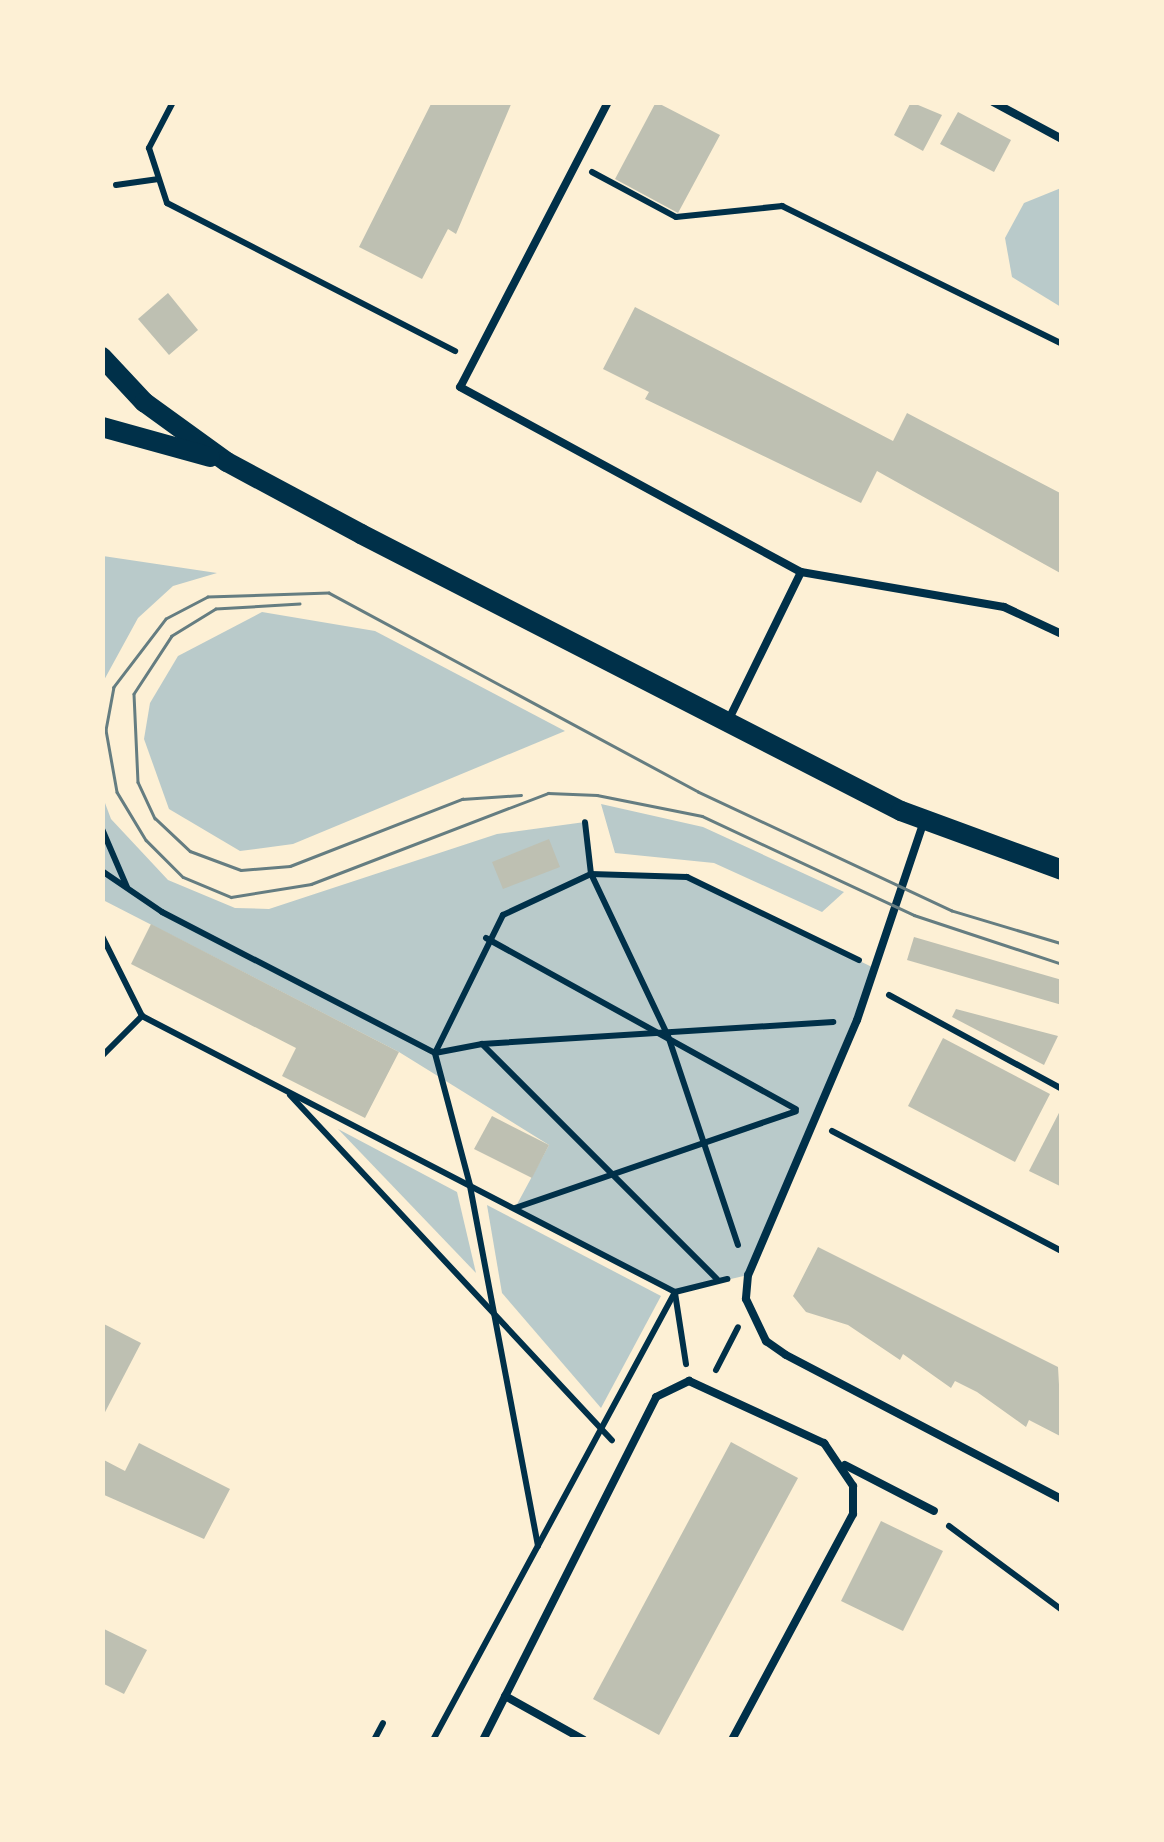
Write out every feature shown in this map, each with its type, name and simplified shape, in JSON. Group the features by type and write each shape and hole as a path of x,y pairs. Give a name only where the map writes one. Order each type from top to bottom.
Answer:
{"main road":[{"path":"102,358 144,402 226,462 726,725 924,821 1062,870"},
{"path":"102,427 226,462"}],"lane":[{"path":"608,102 460,386 801,572 1004,607 1062,634"},
{"path":"993,102 1062,139"},
{"path":"726,725 801,572"},
{"path":"924,821 856,1020 748,1275 749,1306 766,1341 786,1355 1062,1499"},
{"path":"483,1740 656,1397 689,1380 709,1384 824,1443 843,1464 934,1511"},
{"path":"732,1740 853,1514 843,1464"},
{"path":"505,1696 584,1740"}],"path":[{"path":"173,102 149,148 168,203 474,360"},
{"path":"576,164 676,217 782,206 1062,344"},
{"path":"116,186 160,179"},
{"path":"586,822 591,874 668,1036 748,1275"},
{"path":"102,828 128,889"},
{"path":"102,871 128,889 435,1052 482,1044 668,1036 856,1020 887,999 894,976 687,877 591,874 503,915 486,938 435,1052 470,1184 538,1546"},
{"path":"102,936 142,1016 675,1292 718,1280 482,1044"},
{"path":"486,938 815,1121 1062,1251"},
{"path":"887,999 1062,1089"},
{"path":"102,1056 142,1016"},
{"path":"286,1090 492,1304 625,1455"},
{"path":"515,1208 798,1110"},
{"path":"675,1292 689,1380"},
{"path":"433,1740 675,1292"},
{"path":"709,1384 749,1306"},
{"path":"934,1511 1062,1610"},
{"path":"374,1740 383,1723"}],"shaded area":[{"path":"1062,188 1061,307 1012,277 1005,238 1024,203"},
{"path":"103,556 217,573 173,586 138,618 103,682"},
{"path":"262,612 375,631 565,731 293,844 240,851 169,809 144,739 150,703 178,656"},
{"path":"102,795 111,819 168,880 235,908 269,909 497,834 585,822 591,873 687,877 874,968 748,1275 675,1292 515,1208 549,1145 399,1052 103,900"},
{"path":"601,804 703,827 844,892 822,912 714,863 615,853"},
{"path":"338,1129 457,1192 476,1273"},
{"path":"487,1205 661,1296 601,1408 502,1293"}],"building":[{"path":"432,102 512,102 456,234 448,229 422,279 359,247"},
{"path":"656,102 720,135 678,213 615,179"},
{"path":"911,102 942,115 923,151 894,135"},
{"path":"958,112 1011,140 994,172 940,144"},
{"path":"168,293 198,330 169,355 138,319"},
{"path":"635,307 893,441 907,413 1062,494 1062,574 877,471 861,503 645,399 649,392 603,369"},
{"path":"549,839 560,867 503,889 492,862"},
{"path":"151,924 399,1052 365,1118 282,1076 296,1048 131,964"},
{"path":"914,937 1062,980 1062,1005 907,960"},
{"path":"956,1009 1058,1036 1044,1065 952,1017"},
{"path":"943,1038 1050,1094 1015,1162 908,1106"},
{"path":"1062,1107 1062,1187 1029,1171"},
{"path":"492,1116 549,1145 532,1178 474,1149"},
{"path":"818,1247 1058,1367 1062,1437 1029,1420 1026,1427 977,1392 955,1381 951,1388 903,1354 900,1360 848,1325 806,1312 793,1296"},
{"path":"102,1323 141,1343 102,1418"},
{"path":"731,1442 798,1478 659,1735 593,1699"},
{"path":"139,1443 230,1489 204,1539 102,1494 102,1459 125,1471"},
{"path":"881,1521 943,1551 903,1631 841,1601"},
{"path":"102,1628 147,1650 124,1694 102,1683"}],"tram line":[{"path":"1062,944 952,911 698,792 329,593 208,597 166,619 114,687 106,730 117,792 146,840 183,877 231,897 311,884 548,793 597,795 702,816 914,915 1062,964"},
{"path":"300,604 216,609 172,636 134,694 138,782 155,818 190,851 241,870 290,866 462,799 521,795"}]}
